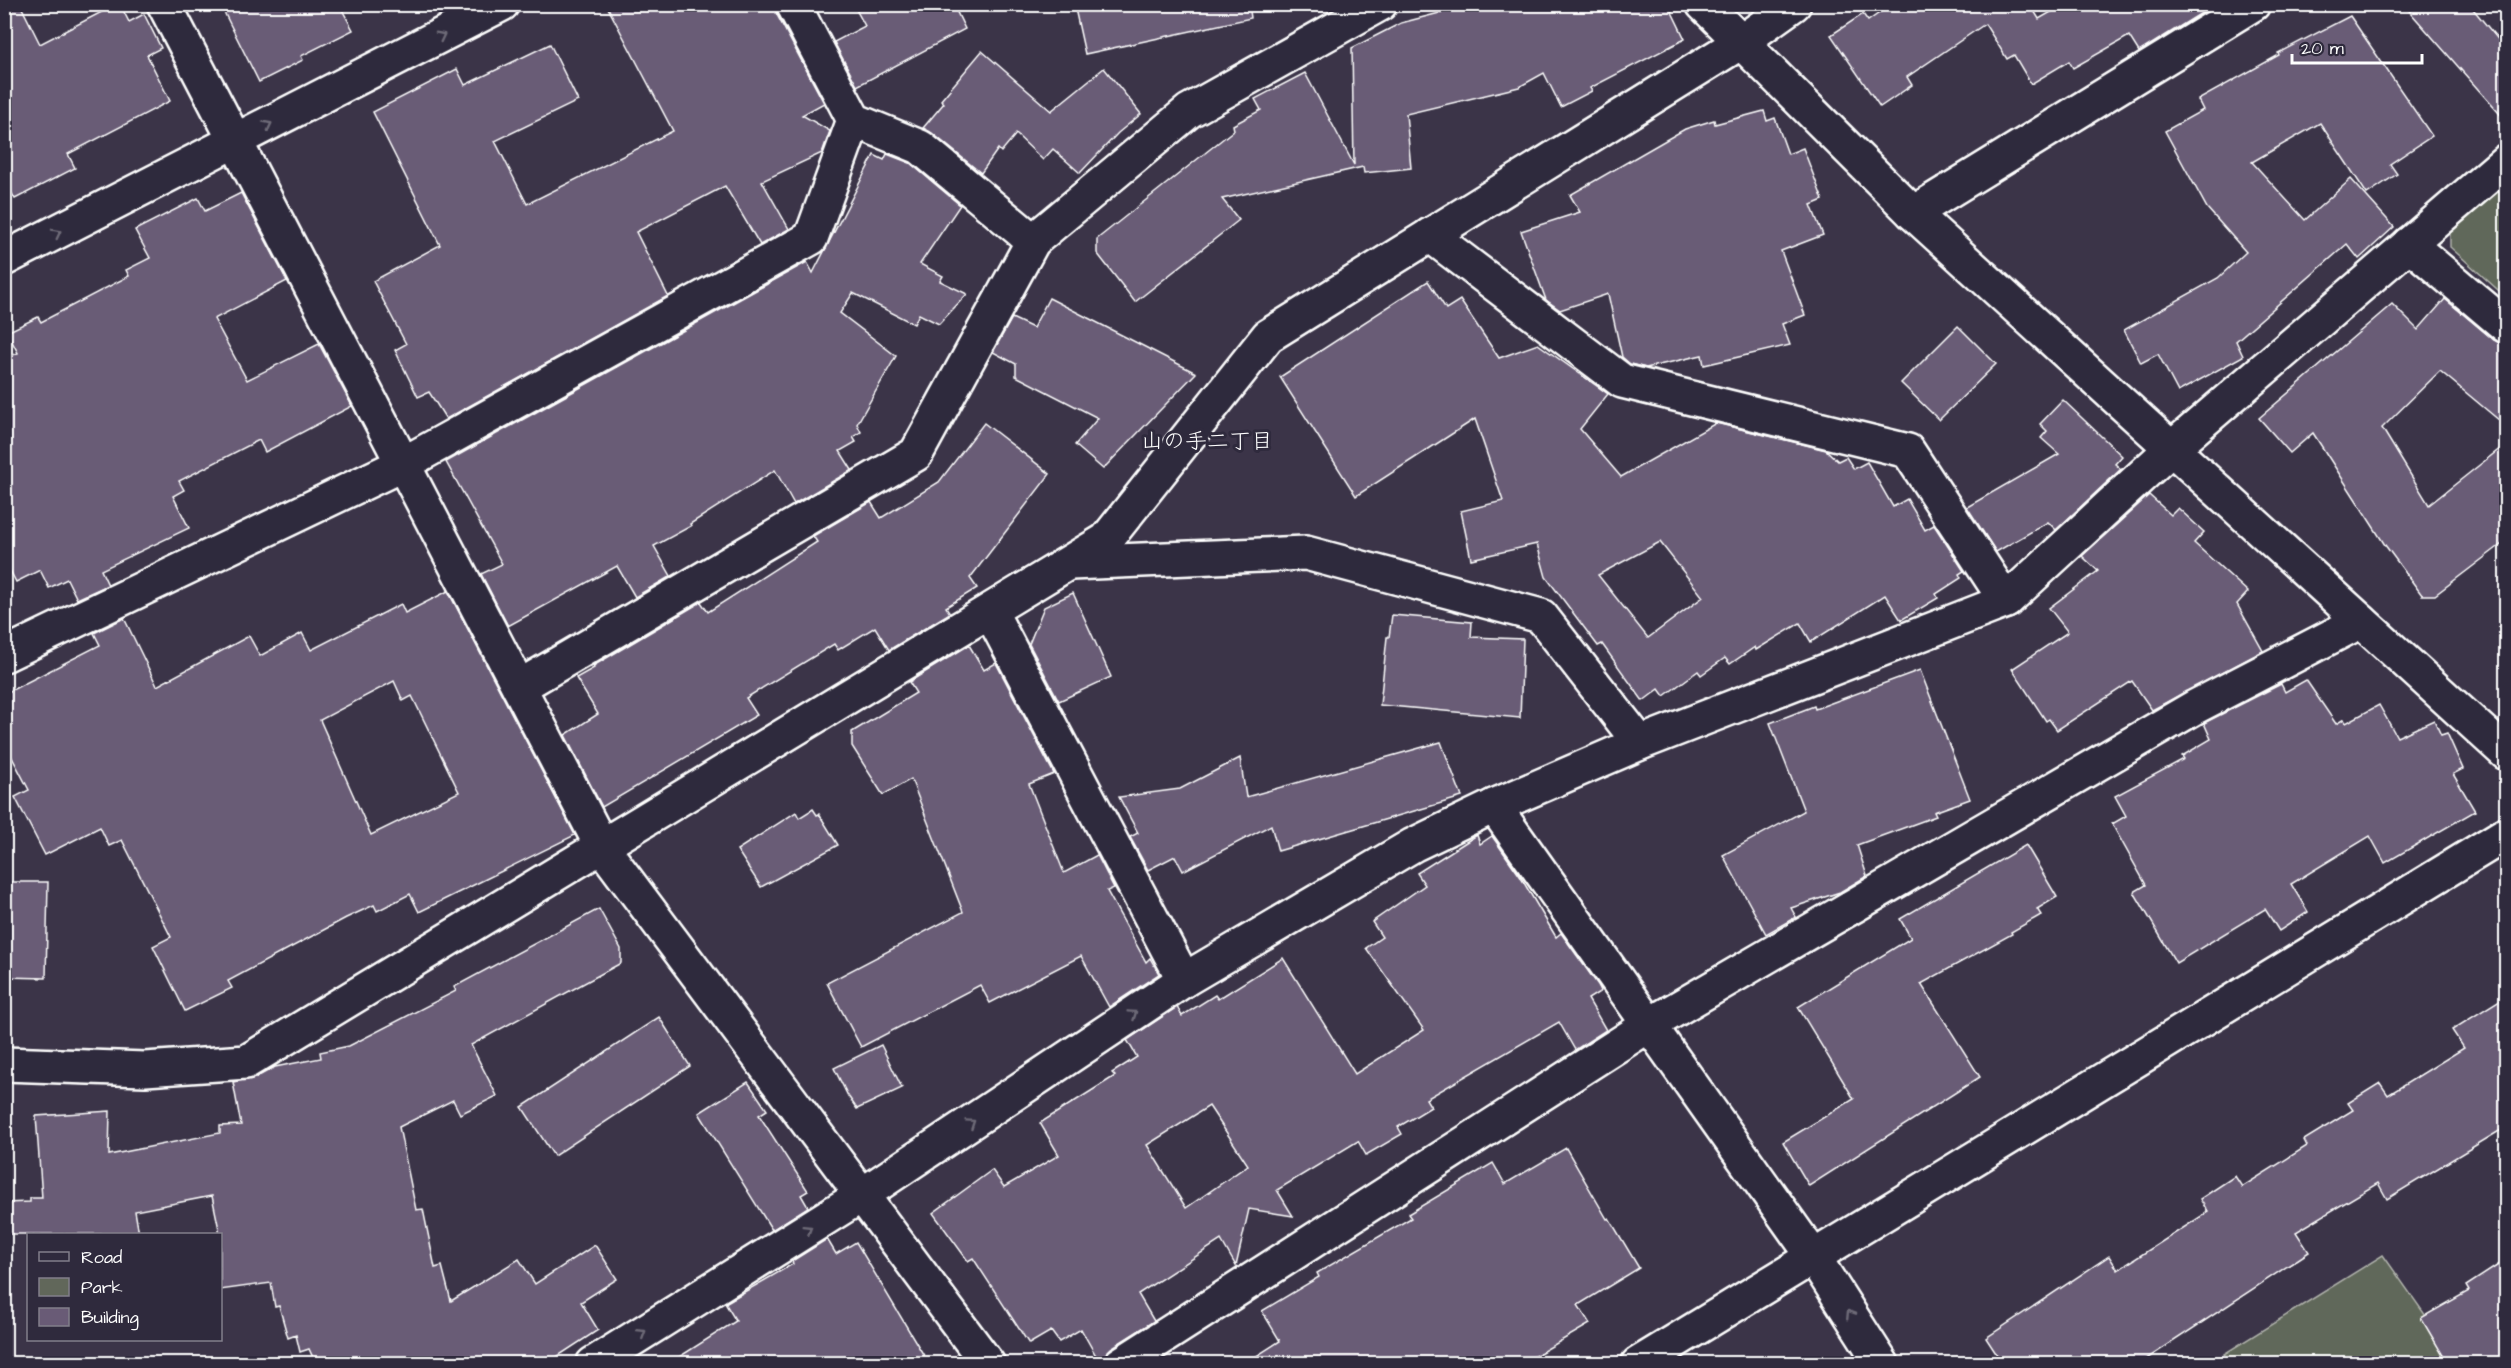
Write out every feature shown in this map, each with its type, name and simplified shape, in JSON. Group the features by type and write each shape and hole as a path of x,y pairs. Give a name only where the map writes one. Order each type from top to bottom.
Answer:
{"street":[{"path":"164,4 602,847 988,1364"},
{"path":"4,260 502,4"},
{"path":"793,4 854,120 920,147 1033,241"},
{"path":"519,687 916,454 1033,241 1189,111 1380,4"},
{"path":"1703,4 1913,213 2506,753"},
{"path":"4,1064 144,1069 246,1062 1106,540 1268,336 1741,42 1794,4"},
{"path":"1913,213 2253,4"},
{"path":"4,655 403,464 811,238 854,120"},
{"path":"593,1364 862,1195 1184,980 1413,845 1494,806 1640,743 2006,601 2172,448 2506,161"},
{"path":"1430,235 1622,381 1908,452 2006,601"},
{"path":"2409,244 2506,326"},
{"path":"1069,564 1306,553 1541,616 1640,743"},
{"path":"990,611 1184,980"},
{"path":"1121,1364 1649,1024 2195,707 2361,621"},
{"path":"1494,806 1813,1256 1882,1364"},
{"path":"1638,1364 2506,834"}],"green space":[{"path":"2506,181 2506,297 2450,247 2450,229"},
{"path":"2383,1255 2459,1363 2231,1364 2224,1354"}],"building":[{"path":"4,4 20,4 40,44 117,4 120,4 129,22 144,14 161,48 147,55 170,101 68,154 75,168 15,199 4,179"},
{"path":"220,4 339,4 353,30 301,56 303,60 259,82"},
{"path":"606,4 774,4 776,13 824,103 802,115 830,131 822,153 762,181 789,229 760,245 725,186 636,232 668,296 446,419 429,392 418,397 395,350 406,344 373,281 440,245 373,112 457,69 465,85 550,44 578,101 495,141 527,204 673,131"},
{"path":"853,4 953,4 965,29 857,86 834,42 865,26"},
{"path":"1074,4 1249,4 1251,18 1085,54"},
{"path":"1474,4 1668,4 1685,39 1590,88 1592,91 1561,107 1544,73 1519,87 1406,114 1411,168 1364,173 1363,167 1222,199 1239,220 1135,302 1097,253 1097,239 1234,130 1233,125 1261,110 1255,99 1305,73 1354,165 1352,48 1401,23"},
{"path":"1892,4 2030,4 2039,19 2065,4 2216,4 2139,52 2129,36 2073,68 2069,61 2031,84 2014,55 2007,59 1985,24 1907,77 1912,85 1880,107 1831,35 1863,14 1868,21"},
{"path":"2403,4 2469,4 2506,49 2506,121"},
{"path":"2350,16 2432,136 2390,164 2397,174 2367,194 2320,123 2252,162 2305,220 2351,179 2394,227 2359,259 2347,244 2236,341 2243,356 2178,392 2158,354 2141,363 2124,330 2218,278 2246,252 2207,208 2165,131 2203,110 2198,100 2279,55 2278,53"},
{"path":"982,51 1051,111 1104,68 1141,114 1118,133 1080,173 1053,149 1043,160 1016,134 1001,152 998,149 981,173 923,128 944,103 941,100"},
{"path":"1764,111 1767,121 1775,118 1788,154 1803,148 1823,200 1811,205 1823,235 1781,251 1805,315 1782,324 1790,345 1704,365 1702,355 1646,368 1630,364 1622,357 1608,294 1560,310 1546,300 1521,231 1580,212 1570,195 1685,129 1714,120 1715,124"},
{"path":"887,154 910,163 960,205 920,264 943,276 940,281 967,294 939,324 919,314 914,324 853,293 840,313 896,356 857,424 861,432 853,437 856,442 840,451 852,470 794,504 775,470 690,524 691,526 654,546 671,576 635,597 617,566 508,626 481,574 502,564 446,462 807,262 813,273 874,155 884,160"},
{"path":"241,193 287,281 214,319 247,380 319,344 352,406 265,452 259,440 179,481 184,490 173,496 189,528 101,570 108,585 77,599 67,579 49,588 40,570 16,582 4,559 4,359 18,353 7,332 38,317 41,322 129,276 126,270 150,258 135,230 198,198 205,211"},
{"path":"1428,281 1446,309 1460,300 1499,358 1538,344 1608,394 1580,429 1621,477 1716,423 1826,450 1838,461 1846,457 1854,469 1867,462 1893,507 1907,499 1925,530 1934,525 1964,571 1959,574 1961,578 1936,594 1938,598 1901,620 1885,595 1811,642 1800,623 1756,650 1755,647 1730,664 1725,658 1701,675 1698,671 1664,696 1659,689 1643,701 1602,644 1598,646 1546,577 1537,544 1471,559 1461,511 1503,501 1475,419 1356,496 1280,377","holes":["1660,542 1703,597 1648,638 1598,575"]},
{"path":"1049,298 1196,373 1103,469 1075,445 1098,418 1016,376 1016,364 993,352 1012,318 1033,328"},
{"path":"2445,299 2494,340 2506,345 2506,426 2440,371 2382,428 2429,505 2506,444 2506,541 2435,595 2422,595 2385,545 2313,433 2290,453 2259,418 2392,304 2418,330"},
{"path":"1958,326 1996,364 1939,420 1901,383"},
{"path":"2063,400 2122,456 2115,464 2121,469 2056,530 2048,522 1996,552 1967,507 2059,454 2041,438 2047,431 2040,424"},
{"path":"984,423 1050,474 970,578 977,588 946,607 950,613 889,650 875,627 838,650 834,644 746,698 757,715 602,807 565,735 598,714 576,678 701,602 708,612 817,542 813,536 871,502 881,518 939,482"},
{"path":"2149,495 2171,515 2178,508 2204,532 2194,543 2248,592 2237,604 2263,651 2152,710 2132,681 2057,730 2049,719 2046,721 2012,669 2068,632 2049,608 2098,571 2082,556"},
{"path":"448,591 575,835 419,912 410,894 377,911 374,905 228,981 232,988 185,1011 153,946 171,937 122,840 109,846 100,827 45,855 15,797 29,790 4,742 4,694 100,645 94,633 124,618 157,686 249,636 260,656 302,633 311,650 401,604 405,613","holes":["394,681 403,701 412,696 459,792 371,835 320,720"]},
{"path":"1073,593 1111,677 1059,701 1029,644 1044,607"},
{"path":"1392,615 1472,622 1471,637 1523,639 1520,718 1380,705 1387,637 1389,637"},
{"path":"969,645 984,670 996,663 1054,774 1029,784 1064,873 1097,855 1114,888 1107,891 1146,962 1150,958 1159,974 1109,1007 1081,956 990,1003 980,985 861,1047 827,983 963,912 911,779 883,795 852,746 852,732 916,693 909,682"},
{"path":"1920,670 1970,799 1934,812 1936,816 1857,845 1867,876 1840,892 1791,908 1796,917 1766,934 1723,855 1804,811 1770,723"},
{"path":"2306,680 2336,724 2344,719 2346,723 2379,705 2397,737 2434,720 2441,735 2447,733 2463,769 2453,774 2475,811 2385,863 2370,836 2291,884 2308,912 2279,931 2265,909 2176,963 2134,892 2146,885 2112,824 2126,816 2115,796 2184,759 2182,756 2211,739 2204,723 2281,684 2285,692"},
{"path":"1441,742 1462,797 1278,851 1271,825 1183,871 1175,856 1148,870 1130,837 1138,833 1119,797 1180,789 1240,758 1246,797"},
{"path":"813,809 817,815 819,814 838,845 761,887 737,850 796,812 799,818"},
{"path":"1477,835 1480,844 1492,836 1520,876 1556,937 1561,933 1598,985 1601,991 1588,999 1606,1030 1575,1050 1559,1022 1426,1099 1431,1107 1398,1127 1402,1134 1366,1155 1358,1141 1277,1190 1293,1216 1249,1209 1236,1266 1221,1240 1138,1294 1154,1321 1111,1348 1099,1361 1081,1329 1059,1342 1051,1331 1029,1344 973,1258 968,1261 933,1213 992,1170 1004,1187 1059,1155 1040,1123 1115,1076 1112,1073 1137,1057 1127,1040 1177,1007 1182,1016 1215,995 1218,999 1283,958 1355,1074 1424,1030 1366,948 1382,937 1372,922 1425,885 1417,873","holes":["1209,1106 1248,1165 1186,1208 1147,1145"]},
{"path":"2026,845 2057,897 2037,909 2041,915 2011,932 2012,934 1921,984 1980,1077 1809,1186 1783,1142 1854,1099 1798,1007 1911,938 1900,919"},
{"path":"4,882 48,882 46,978 4,977"},
{"path":"599,909 621,949 621,963 471,1045 497,1096 460,1114 453,1100 399,1127 416,1210 423,1209 435,1268 442,1266 451,1301 519,1259 535,1284 595,1245 617,1279 581,1302 598,1330 546,1364 316,1364 309,1349 300,1352 296,1335 288,1338 279,1306 275,1307 271,1283 222,1290 222,1233 220,1233 212,1196 135,1211 139,1233 4,1234 4,1203 30,1202 30,1198 42,1198 36,1116 110,1111 109,1155 220,1133 220,1126 241,1125 233,1082 255,1078 275,1067 321,1058 320,1052 349,1046 456,991 454,987"},
{"path":"2506,996 2506,1127 2387,1199 2378,1183 2296,1232 2309,1252 2139,1364 2003,1364 1986,1338 2109,1256 2118,1270 2208,1212 2200,1199 2235,1176 2242,1187 2307,1146 2304,1140 2353,1110 2348,1103 2380,1083 2388,1095 2464,1048 2452,1030"},
{"path":"659,1017 690,1066 554,1156 522,1107"},
{"path":"881,1045 902,1088 857,1109 834,1068"},
{"path":"748,1082 767,1110 759,1115 808,1191 801,1195 808,1207 772,1230 699,1113"},
{"path":"1566,1148 1607,1219 1609,1218 1639,1268 1578,1305 1590,1324 1521,1364 1244,1364 1280,1341 1262,1311 1319,1277 1317,1273 1411,1218 1408,1214 1493,1163 1505,1184"},
{"path":"827,1239 836,1254 856,1242 929,1364 668,1364 736,1321 725,1303 793,1264 792,1261"},
{"path":"2506,1260 2506,1364 2448,1364 2421,1318 2469,1291 2466,1286"}],"district":[{"name":"山の手二丁目","path":"1207,441"}]}
